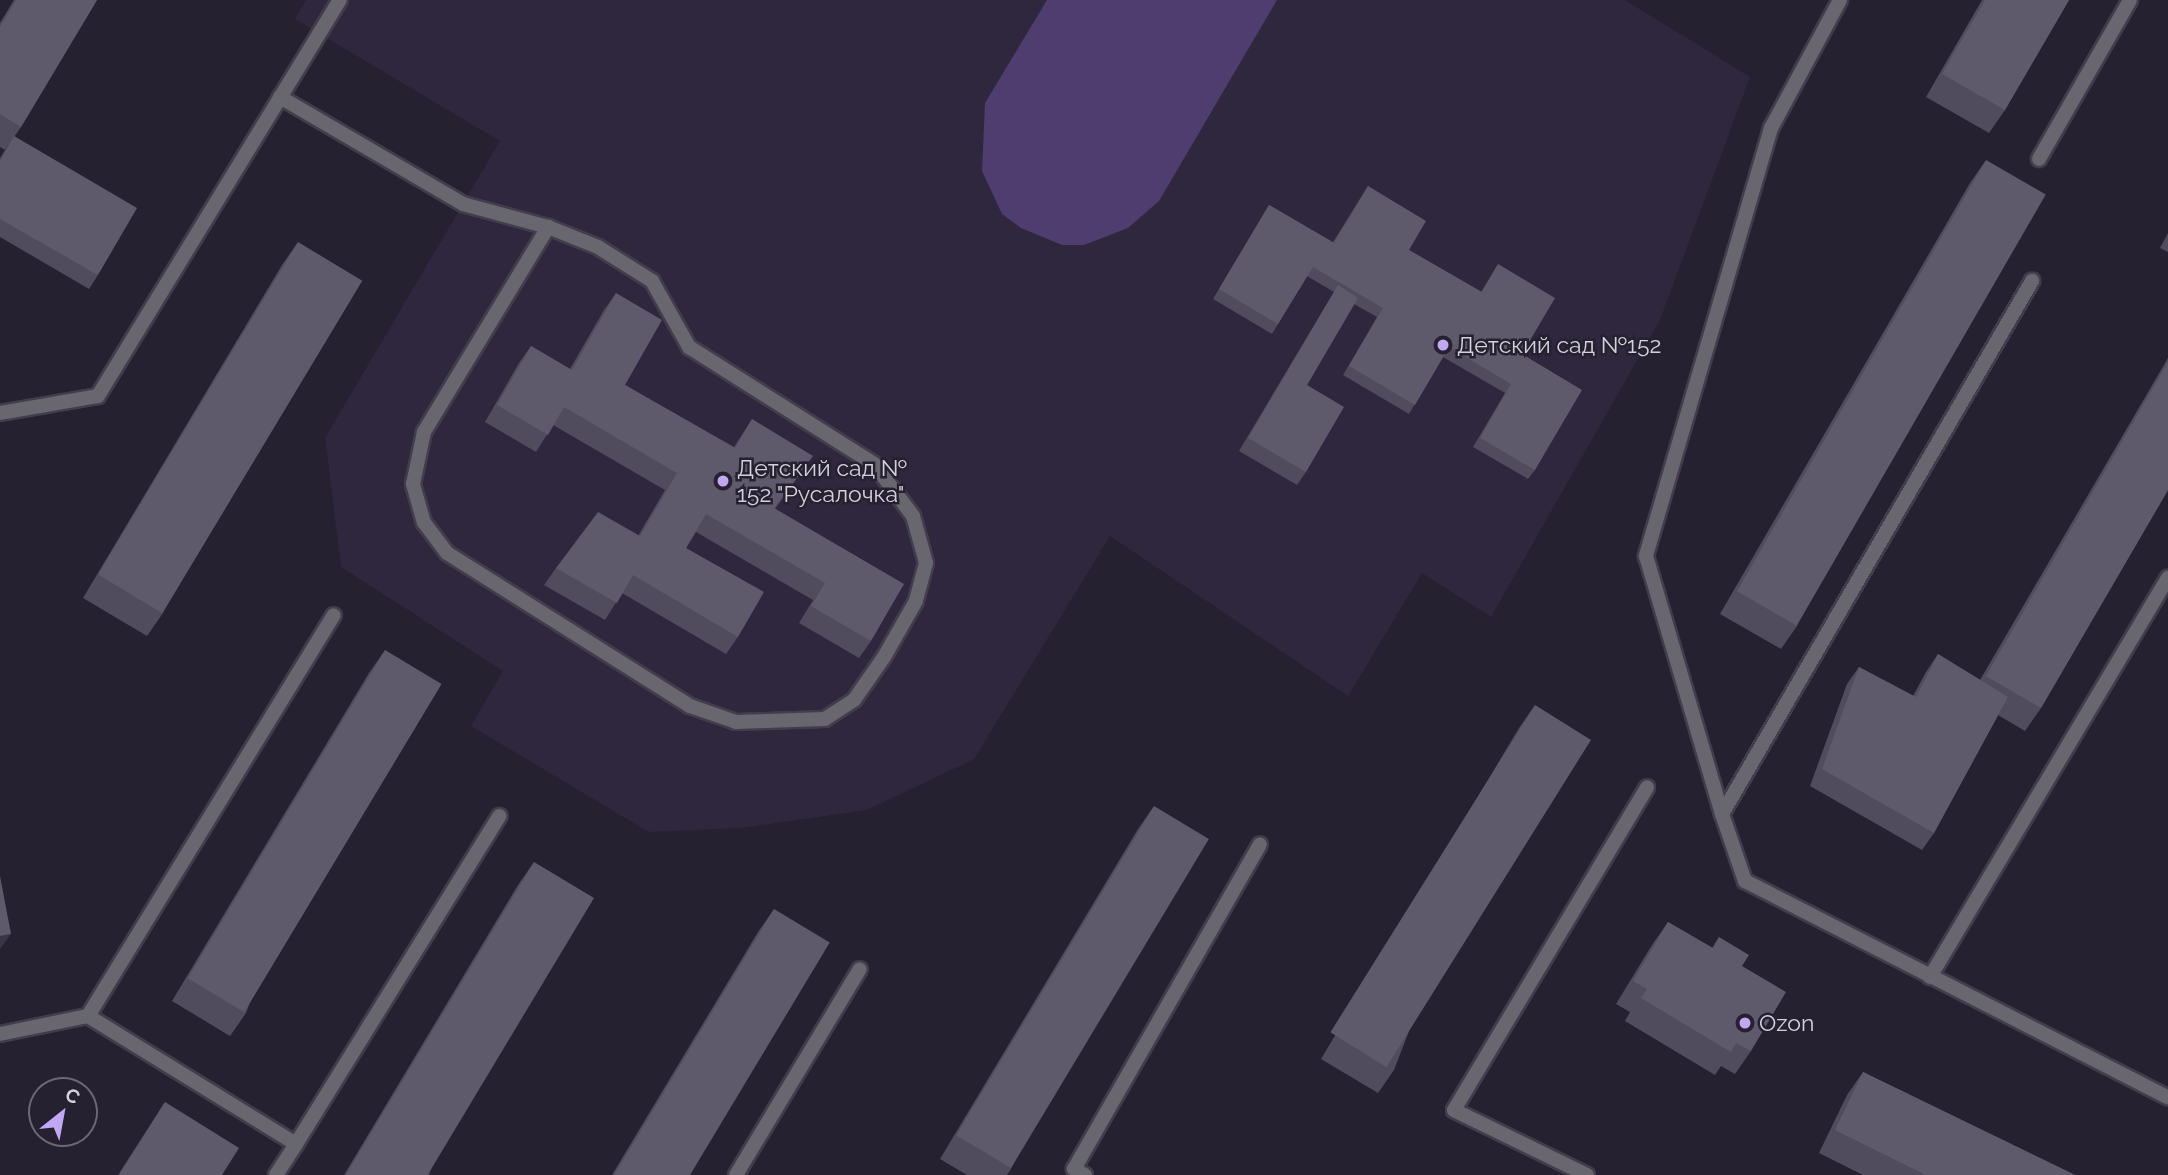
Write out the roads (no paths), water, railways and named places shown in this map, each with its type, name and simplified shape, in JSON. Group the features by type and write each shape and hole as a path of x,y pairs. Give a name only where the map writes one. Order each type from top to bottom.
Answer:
{"lane":[{"path":"0,413 98,396 340,0"},
{"path":"1840,0 1771,128 1646,556 1722,814 1745,881 2168,1097"},
{"path":"2039,159 2130,0"},
{"path":"280,97 463,204 548,227 598,247 652,281 689,347 874,464 913,516 926,563 916,601 854,699 825,719 736,722 690,706 447,553 424,523 413,484 424,432 548,227"},
{"path":"1722,814 2032,281"},
{"path":"1930,977 2168,577"},
{"path":"88,1016 334,615"},
{"path":"1587,1175 1454,1110 1647,787"},
{"path":"276,1175 499,816"},
{"path":"1085,1175 1074,1169 1260,844"},
{"path":"736,1175 860,969"},
{"path":"0,1034 88,1016 296,1144"}],"place":[{"name":"Детский сад №152","path":"1443,345"},
{"name":"Детский сад № 152 \"Русалочка\"","path":"723,481"},
{"name":"Ozon","path":"1745,1023"}]}
